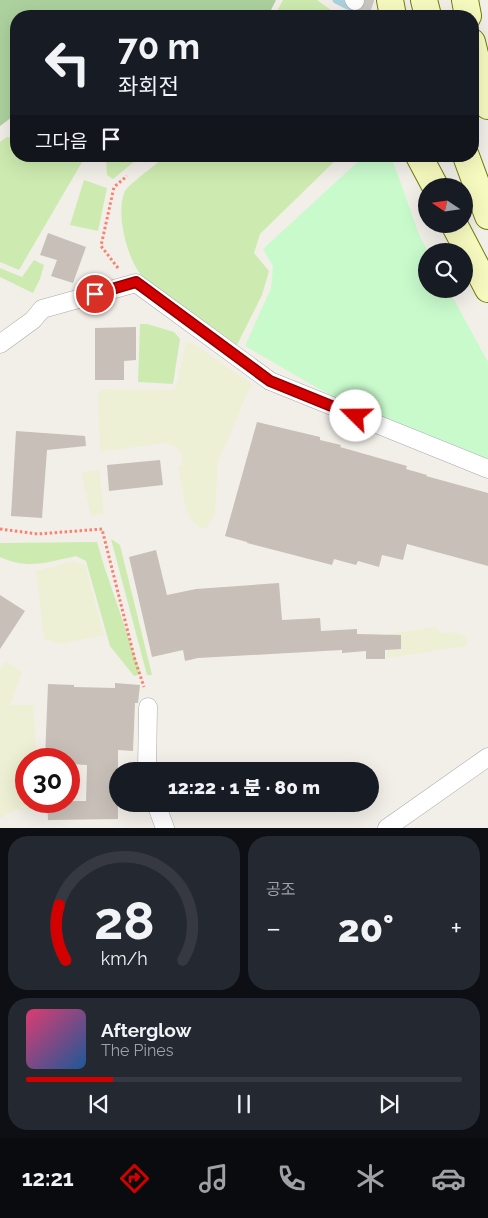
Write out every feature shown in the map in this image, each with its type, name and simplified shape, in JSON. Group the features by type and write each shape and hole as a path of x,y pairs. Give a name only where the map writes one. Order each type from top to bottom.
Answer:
{"main road":[{"path":"479,70 488,106"},
{"path":"422,162 431,178"},
{"path":"468,162 488,216"},
{"path":"459,233 488,289"}],"street":[{"path":"0,344 33,320 42,309 136,282 270,381 488,469"},
{"path":"147,762 148,707"},
{"path":"387,828 488,757"},
{"path":"159,812 165,828"}],"path":[{"path":"128,176 114,187 101,246 130,284"},
{"path":"0,529 38,534 102,529 136,660 144,682 148,707"}],"green space":[{"path":"0,0 276,0 271,10 10,10 10,118 0,126"},
{"path":"283,0 317,0 331,10 278,10"},
{"path":"7,137 10,137 10,162 82,162 19,270 0,262 0,142"},
{"path":"106,162 134,162 113,179 107,175"},
{"path":"159,162 334,162 260,234 254,253 269,271 262,295 236,347 141,275 136,267 127,246 121,211 125,191"},
{"path":"357,162 393,162 418,233 423,243 418,243 418,298 453,298 488,362 488,466 342,402 245,346 271,288 273,266 263,249"},
{"path":"84,180 107,188 98,231 70,225"},
{"path":"34,260 44,265 33,293 0,277 0,268 22,277"},
{"path":"140,324 147,324 174,332 180,339 173,384 138,382"},
{"path":"186,342 194,344 253,385 248,392 218,462 215,513 206,529 200,528 190,519 185,506 178,466 183,465 180,451 175,446 165,443 100,452 98,393 104,389 169,390 176,388"},
{"path":"99,470 104,514 91,516 81,472"},
{"path":"111,539 120,545 152,675 147,675"},
{"path":"97,542 141,674 134,676 110,646 86,561 76,556 38,564 29,564 10,561 0,557 0,543"},
{"path":"74,561 85,565 104,635 61,644 44,639 36,571"},
{"path":"435,627 441,633 450,632 467,636 467,646 387,658 388,634"},
{"path":"5,661 22,672 10,705 33,705 36,748 15,748 15,810 0,818 0,671"}],"building":[{"path":"48,233 86,247 73,283 51,276 57,260 40,255"},
{"path":"136,327 136,360 124,361 124,380 95,380 95,328"},
{"path":"257,422 320,437 320,440 341,445 340,447 407,466 406,469 426,476 488,493 488,566 407,544 403,560 382,555 379,567 358,561 356,565 334,559 332,565 225,536"},
{"path":"16,431 85,436 86,446 47,450 42,518 11,516"},
{"path":"160,460 163,485 109,491 107,465"},
{"path":"156,550 167,595 196,589 279,583 282,620 320,618 321,631 357,629 357,634 401,635 401,649 385,650 385,659 366,659 366,651 342,653 342,650 198,658 185,661 183,650 152,657 129,557"},
{"path":"0,595 25,611 0,649"},
{"path":"115,683 140,685 138,703 135,703 133,751 118,750 118,762 109,762 109,812 118,812 118,819 48,820 48,813 80,813 80,801 86,801 87,765 80,765 80,748 45,748 48,684 115,688"}],"waterway":[{"path":"336,0 356,10"}],"tunnel":[{"path":"355,1 382,10"}],"route":[{"path":"95,294 136,282 270,381 356,416"}]}
